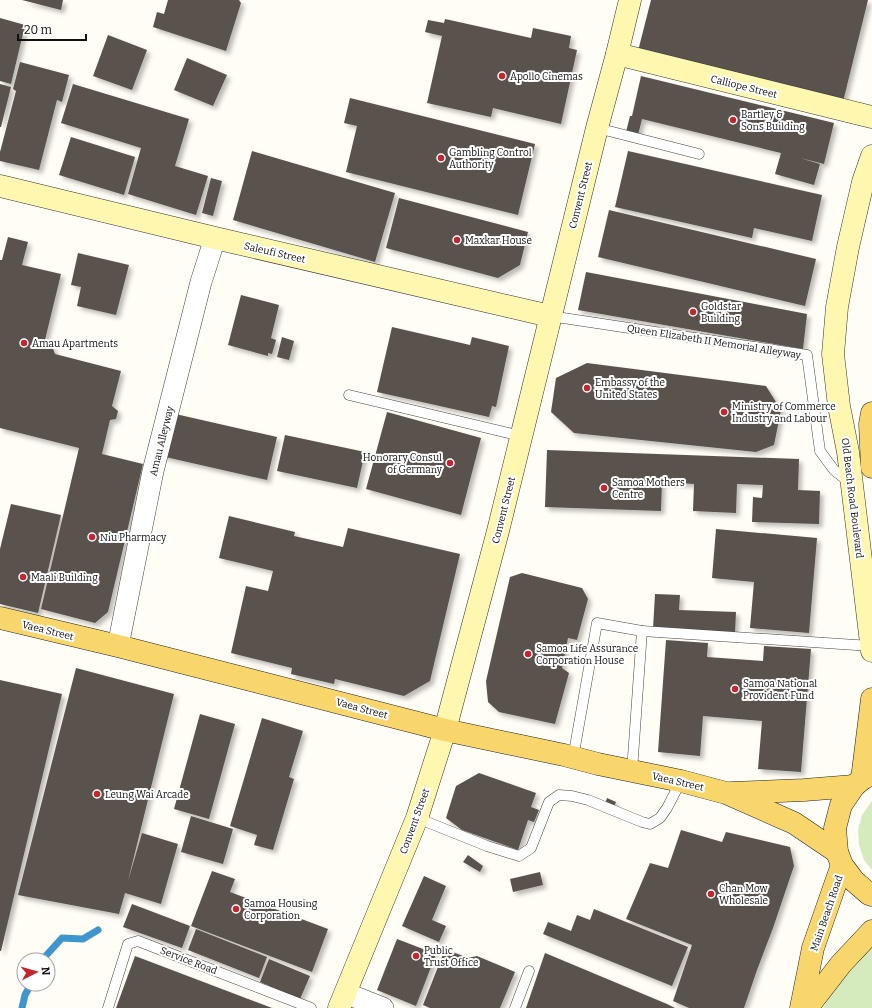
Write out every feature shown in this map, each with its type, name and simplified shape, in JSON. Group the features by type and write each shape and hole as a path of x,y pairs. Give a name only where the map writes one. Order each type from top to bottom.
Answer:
{"main road":[{"name":"Convent Street","path":"342,1001 417,818 445,730 498,531 550,316 630,0"},
{"name":"Calliope Street","path":"617,54 872,117"},
{"name":"Old Beach Road Boulevard","path":"871,649 848,452 839,406 833,354 837,307 848,247 863,182 872,156"},
{"name":"Saleufi Street","path":"0,186 550,316"},
{"path":"872,414 870,424 872,467"},
{"name":"Vaea Street","path":"0,618 118,646 445,730 681,781 726,793 794,823 840,858"},
{"path":"872,699 863,779 841,805 835,828 840,858 854,881 872,895"},
{"name":"Vaea Street","path":"726,793 804,790 863,779"},
{"name":"Main Beach Road","path":"801,1008 813,948 840,858"},
{"path":"807,1008 841,964 872,931"}],"street":[{"name":"Amau Alleyway","path":"118,646 153,471 201,282 215,238"},
{"path":"342,1001 383,1008"}],"lane":[{"path":"597,128 699,154"},
{"name":"Queen Elizabeth II Memorial Alleyway","path":"550,316 807,355 820,451 834,470 852,484"},
{"path":"349,395 521,436"},
{"path":"573,758 597,623 642,631 871,649"},
{"path":"632,771 642,631"},
{"path":"417,818 487,846 519,856 531,848 549,802 559,795 572,796 588,800 650,824 660,818 681,781"},
{"name":"Service Road","path":"108,1008 128,944 138,941 311,1008"},
{"path":"515,1008 529,971"}],"green space":[{"path":"872,801 872,870 864,860 859,845 858,830 862,815"},
{"path":"872,946 872,1008 823,1008 852,960"}],"building":[{"path":"22,0 63,0 61,10"},
{"path":"168,0 239,0 241,3 226,51 153,27 157,12 164,14"},
{"path":"651,0 868,0 842,106 637,55"},
{"path":"0,18 25,25 11,84 0,81"},
{"name":"Apollo Cinemas","path":"445,19 531,38 533,28 571,36 569,48 577,50 561,124 493,108 491,117 427,103 442,36 425,32 428,20 444,23"},
{"path":"108,35 147,50 132,90 93,76"},
{"path":"187,58 227,75 213,106 174,90"},
{"path":"20,62 69,75 62,102 57,100 39,170 0,161 0,152 16,91 13,89"},
{"name":"Bartley & Sons Building","path":"641,76 834,123 824,164 800,158 820,164 814,185 775,174 781,153 642,119 638,135 626,132 630,116 632,116"},
{"path":"0,84 11,87 1,127 0,127"},
{"path":"73,84 189,119 175,166 208,176 196,215 128,194 141,148 61,123"},
{"name":"Gambling Control Authority","path":"350,98 535,144 518,215 346,172 357,126 344,123"},
{"path":"71,137 135,157 124,195 59,175"},
{"path":"252,151 395,193 375,262 233,220"},
{"path":"628,151 822,195 812,241 754,228 752,238 615,207"},
{"path":"211,178 222,181 213,216 202,213"},
{"name":"Maxkar House","path":"399,198 528,232 520,265 498,278 386,248"},
{"path":"609,210 816,259 805,306 598,257"},
{"path":"8,237 28,242 22,265 61,274 45,340 52,346 55,354 121,371 112,406 118,411 116,419 110,420 102,454 143,464 108,612 95,623 41,609 79,448 0,428 0,260 2,260"},
{"path":"78,253 129,265 116,315 77,306 81,287 71,285"},
{"name":"Goldstar Building","path":"586,272 807,314 803,349 578,310"},
{"path":"241,295 279,305 271,338 276,340 272,354 268,353 268,356 228,345"},
{"path":"392,327 470,345 472,337 509,346 496,407 492,406 489,417 377,392"},
{"path":"282,337 294,341 289,360 277,357"},
{"path":"587,363 766,386 781,410 774,445 756,452 574,433 551,412 556,378"},
{"path":"387,412 481,438 461,515 366,489"},
{"path":"171,413 277,437 267,480 161,456"},
{"path":"285,435 365,452 357,488 277,471"},
{"name":"Samoa Mothers Centre","path":"547,450 799,459 798,490 820,491 819,524 752,522 753,497 762,498 763,485 737,484 736,513 693,511 694,484 662,482 661,511 545,507"},
{"name":"Maali Building","path":"11,504 61,515 38,613 0,604 0,549"},
{"path":"229,516 295,532 294,536 343,547 348,528 460,554 430,681 404,696 335,679 334,684 291,674 292,668 231,653 246,586 268,591 273,571 219,558"},
{"path":"716,529 817,538 809,633 750,628 754,582 712,578"},
{"name":"Samoa Life Assurance Corporation House","path":"522,573 582,588 588,599 577,640 568,638 562,668 569,673 555,724 499,712 488,702 486,681 510,577"},
{"path":"655,594 680,595 679,610 736,612 735,633 653,629"},
{"name":"Samoa National Provident Fund","path":"666,640 708,643 707,657 763,661 764,646 811,649 801,772 758,769 762,721 703,716 700,756 658,752"},
{"name":"Leung Wai Arcade","path":"76,668 174,694 128,881 142,833 178,844 161,904 125,893 119,914 18,895"},
{"path":"0,680 62,694 1,951 0,951"},
{"path":"200,714 235,724 209,819 174,809"},
{"path":"262,718 303,731 289,777 294,779 273,850 254,845 257,835 230,826"},
{"path":"479,773 536,793 531,807 539,810 534,822 528,820 518,850 462,830 446,818 456,786"},
{"path":"607,798 616,802 612,811 604,807"},
{"path":"191,816 233,829 223,864 181,852"},
{"name":"Chan Mow Wholesale","path":"681,830 722,842 726,832 790,847 794,866 744,1008 689,1008 673,1001 692,945 626,919 650,863 668,868"},
{"path":"468,855 483,866 480,872 463,862"},
{"name":"Samoa Housing Corporation","path":"212,871 235,879 230,892 328,929 312,972 191,926"},
{"path":"540,872 543,885 513,892 510,879"},
{"path":"424,876 446,886 432,920 446,926 439,942 402,926"},
{"path":"132,904 190,926 182,948 123,927"},
{"path":"594,909 688,947 672,986 543,934 548,922 571,931 577,915 590,920"},
{"path":"196,929 267,957 259,978 188,950"},
{"path":"397,939 436,954 416,1006 377,990"},
{"path":"445,949 468,958 477,956 515,972 500,1008 430,1008 423,1005"},
{"path":"545,953 667,1004 675,1008 526,1008"},
{"path":"135,956 272,1008 116,1008"},
{"path":"269,959 310,976 300,999 260,982"}],"waterway":[{"path":"49,952 62,938 83,939 98,930"},
{"path":"22,1008 27,992"}],"place":[{"name":"Apollo Cinemas","path":"502,76"},
{"name":"Bartley & Sons Building","path":"733,120"},
{"name":"Gambling Control Authority","path":"441,158"},
{"name":"Maxkar House","path":"457,240"},
{"name":"Goldstar Building","path":"693,312"},
{"name":"Amau Apartments","path":"24,343"},
{"name":"Embassy of the United States","path":"587,388"},
{"name":"Ministry of Commerce Industry and Labour","path":"724,412"},
{"name":"Honorary Consul of Germany","path":"450,463"},
{"name":"Samoa Mothers Centre","path":"604,488"},
{"name":"Niu Pharmacy","path":"92,537"},
{"name":"Maali Building","path":"23,577"},
{"name":"Samoa Life Assurance Corporation House","path":"528,654"},
{"name":"Samoa National Provident Fund","path":"735,689"},
{"name":"Leung Wai Arcade","path":"97,794"},
{"name":"Chan Mow Wholesale","path":"711,894"},
{"name":"Samoa Housing Corporation","path":"236,909"},
{"name":"Public Trust Office","path":"416,956"}]}
